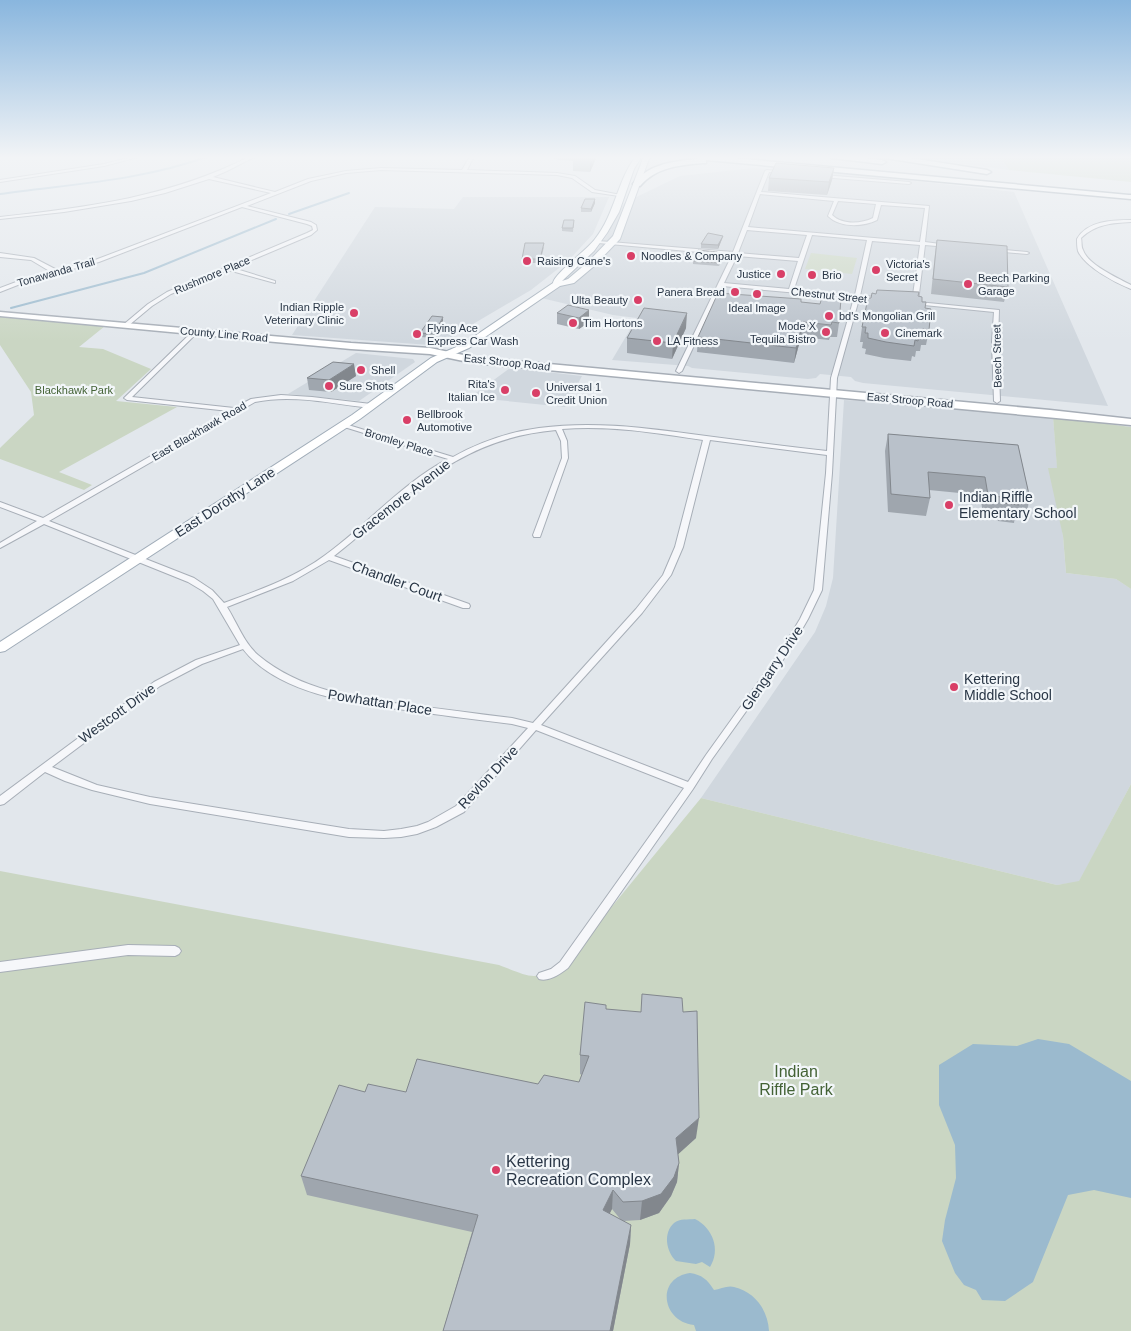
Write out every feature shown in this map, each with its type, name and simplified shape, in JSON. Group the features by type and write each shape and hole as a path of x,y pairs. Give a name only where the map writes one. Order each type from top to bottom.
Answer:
{"main road":[{"path":"611,218 600,241 558,278 557,284 571,281 590,265 612,242 623,218"},
{"name":"East Dorothy Lane","path":"0,648 372,406 434,360 466,346 557,284"},
{"name":"County Line Road","path":"0,314 448,354"},
{"name":"East Stroop Road","path":"448,354 471,353 679,372 1131,422"},
{"name":"East Stroop Road","path":"448,354 473,360 997,401 1131,415"},
{"path":"565,362 577,369 616,366"}],"street":[{"name":"Tonawanda Trail","path":"0,290 97,261 211,218"},
{"name":"Rushmore Place","path":"126,325 163,296 309,234 315,228 308,222 292,218"},
{"path":"679,372 735,254 750,218"},
{"path":"832,218 838,221 856,223 870,222 875,218"},
{"path":"905,302 915,303 926,218"},
{"path":"834,236 838,221"},
{"path":"1131,221 1096,224 1085,231 1079,238 1080,250 1085,257 1103,271 1131,287"},
{"path":"853,237 856,223"},
{"path":"746,228 956,246"},
{"path":"791,291 810,233"},
{"name":"Glengarry Drive","path":"543,976 555,972 564,965 786,650 818,590 834,389 838,363 858,297 870,239"},
{"path":"600,241 801,260"},
{"path":"991,250 1027,253"},
{"path":"0,255 32,259 56,272"},
{"path":"227,268 274,282"},
{"name":"Chestnut Street","path":"721,284 886,300"},
{"name":"Beech Street","path":"915,303 997,311 995,342 997,401"},
{"path":"196,332 126,398 235,410"},
{"name":"East Blackhawk Road","path":"0,546 253,400 272,397 372,406"},
{"name":"Bromley Place","path":"343,425 454,458"},
{"name":"Gracemore Avenue","path":"223,606 282,584 328,557 383,510 454,458 502,438 558,428 616,426 830,453"},
{"path":"537,535 565,458 564,441 558,428"},
{"name":"Revlon Drive","path":"44,768 68,780 111,792 359,834 402,833 435,823 460,809 639,611 667,575 679,547 707,438"},
{"name":"Powhattan Place","path":"0,504 191,580 207,590 223,606 245,646 253,656 281,676 323,693 363,702 512,721 534,726 690,787"},
{"name":"Chandler Court","path":"328,557 466,606"},
{"name":"Westcott Drive","path":"0,801 157,684 199,662 245,646"},
{"path":"0,967 128,950 175,951"}],"shaded area":[{"path":"368,218 600,218 593,234 568,261 531,290 439,344 430,345 292,335"},
{"path":"616,218 1025,218 1108,406 863,383 855,381 851,377 820,374 816,378 808,379 612,360 637,318 613,315 537,297 574,270 598,248"},
{"path":"356,353 413,359 415,362 359,401 288,394"},
{"path":"510,368 582,376 565,407 487,399 476,393"},
{"name":"Kettering Middle School","path":"844,400 912,404 1053,417 1066,573 1116,579 1131,589 1131,784 1079,882 1057,885 701,798 815,632 826,606 833,578"}],"green space":[{"path":"811,253 857,258 852,274 805,269"},
{"name":"Blackhawk Park","path":"0,316 105,326 79,347 103,349 151,369 116,401 177,407 59,472 92,485 84,490 0,459 0,448 34,415 31,392 0,345"},
{"path":"1053,417 1131,427 1131,589 1116,579 1066,573 1063,536 1048,468 1057,468"},
{"name":"Indian Riffle Park","path":"1131,784 1131,1331 0,1331 0,871 499,965 525,975 538,976 564,965 701,798 1057,885 1079,881"}],"water":[{"path":"1038,1039 1069,1044 1131,1081 1131,1198 1094,1190 1068,1195 1033,1282 1005,1301 982,1300 976,1290 964,1285 955,1273 942,1241 945,1220 956,1178 955,1145 939,1105 939,1065 973,1044 1017,1046"},
{"path":"695,1219 706,1228 713,1240 715,1254 710,1267 702,1262 696,1264 676,1261 668,1247 668,1232 674,1223 681,1220"},
{"path":"690,1273 704,1278 714,1290 732,1287 748,1293 763,1309 769,1331 696,1331 694,1325 683,1322 669,1309 667,1291 671,1283 679,1277"}],"building":[{"path":"564,220 574,220 573,228 562,228"},
{"path":"708,233 723,236 718,245 701,244"},
{"name":"Beech Parking Garage","path":"937,240 1007,246 1008,287 933,279"},
{"path":"525,243 544,243 540,259 522,259"},
{"path":"698,250 717,252 723,256 720,263 693,261"},
{"name":"Cinemark","path":"877,290 919,292 918,296 922,297 922,302 926,302 925,308 931,309 929,330 923,329 923,335 919,335 918,341 915,340 914,346 868,338 868,333 865,333 866,327 862,327 868,298 871,298 872,293 876,294"},
{"path":"718,293 801,299 801,302 820,304 822,297 841,299 839,323 832,322 831,325 803,322 796,348 698,337"},
{"path":"568,305 589,310 579,318 557,313"},
{"path":"644,308 687,313 673,343 627,338"},
{"path":"432,316 443,317 434,334 420,333"},
{"path":"333,362 354,364 329,380 307,378"},
{"path":"888,434 1018,445 1030,499 1017,498 1019,505 1002,503 1001,497 988,495 985,477 928,472 930,498 891,494"},
{"name":"Kettering Recreation Complex","path":"642,994 682,998 683,1012 697,1011 699,1118 676,1138 679,1163 674,1177 661,1194 642,1201 623,1202 613,1190 603,1210 631,1225 610,1331 443,1331 478,1215 301,1176 339,1085 365,1092 368,1084 406,1092 417,1059 538,1084 544,1075 579,1082 589,1056 580,1055 585,1002 606,1005 606,1009 641,1012"}],"waterway":[{"path":"11,308 144,273 276,219"}],"place":[{"name":"Noodles & Company","path":"631,256"},
{"name":"Raising Cane's","path":"527,261"},
{"name":"Victoria's Secret","path":"876,270"},
{"name":"Justice","path":"781,274"},
{"name":"Brio","path":"812,275"},
{"name":"Beech Parking Garage","path":"968,284"},
{"name":"Panera Bread","path":"735,292"},
{"name":"Ideal Image","path":"757,294"},
{"name":"Ulta Beauty","path":"638,300"},
{"name":"Indian Ripple Veterinary Clinic","path":"354,313"},
{"name":"bd's Mongolian Grill","path":"829,316"},
{"name":"Tim Hortons","path":"573,323"},
{"name":"Mode X Tequila Bistro","path":"826,332"},
{"name":"Cinemark","path":"885,333"},
{"name":"Flying Ace Express Car Wash","path":"417,334"},
{"name":"LA Fitness","path":"657,341"},
{"name":"Shell","path":"361,370"},
{"name":"Sure Shots","path":"329,386"},
{"name":"Rita's Italian Ice","path":"505,390"},
{"name":"Universal 1 Credit Union","path":"536,393"},
{"name":"Bellbrook Automotive","path":"407,420"},
{"name":"Indian Riffle Elementary School","path":"949,505"},
{"name":"Kettering Middle School","path":"954,687"},
{"name":"Kettering Recreation Complex","path":"496,1170"}]}
